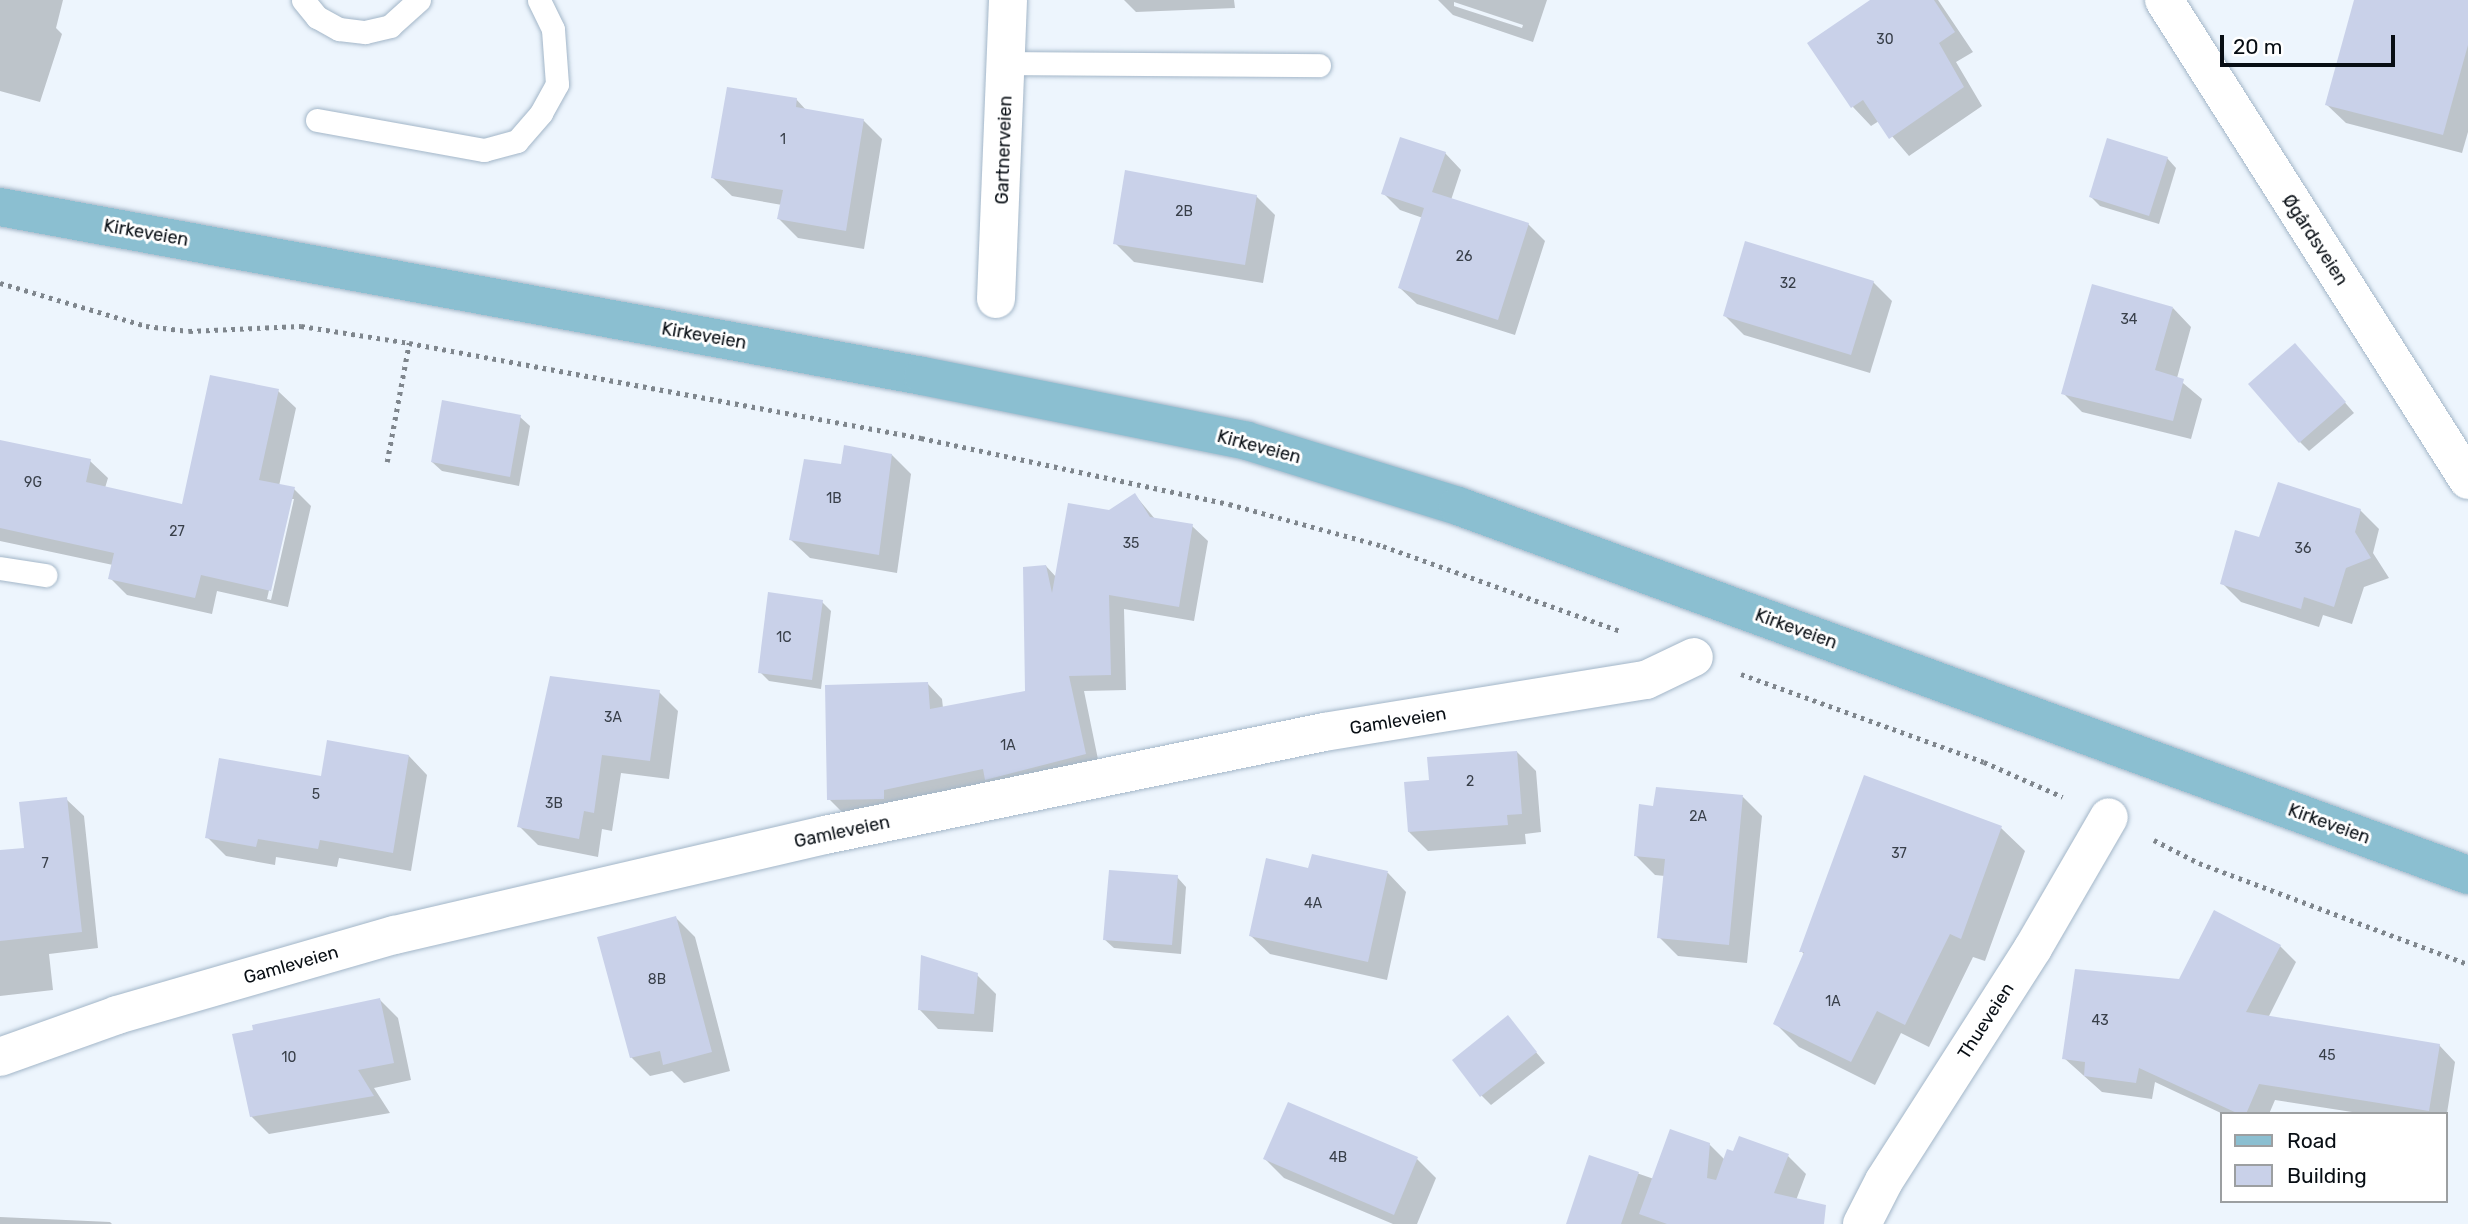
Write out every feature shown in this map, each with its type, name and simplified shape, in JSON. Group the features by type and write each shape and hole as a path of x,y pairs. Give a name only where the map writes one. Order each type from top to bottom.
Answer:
{"main road":[{"name":"Kirkeveien","path":"0,207 923,376 1247,441 1458,506 2468,875"}],"street":[{"name":"Gartnerveien","path":"996,299 1008,0"},
{"name":"Øgårdsveien","path":"2164,0 2468,480"},
{"name":"Gamleveien","path":"0,1057 117,1015 395,935 825,835 1324,732 1646,680 1694,657"},
{"name":"Thueveien","path":"1862,1224 1884,1181 2033,948 2109,817"}],"lane":[{"path":"303,0 317,17 339,29 365,32 390,26 419,0"},
{"path":"317,120 484,150 517,141 541,113 558,84 553,29 539,0"},
{"path":"1006,63 1319,65"},
{"path":"0,568 45,575"}],"path":[{"path":"0,284 146,326 190,331 302,326 409,343 921,438 1228,504 1383,546 1984,762 2109,817 2199,863 2468,964"},
{"path":"387,462 409,343"}],"building":[{"path":"1870,0 1934,0 1955,32 1939,43 1964,87 1889,139 1863,100 1851,108 1807,43"},
{"path":"2354,0 2468,0 2468,45 2443,135 2325,105"},
{"path":"727,87 797,98 796,107 864,119 846,231 777,219 783,190 711,178"},
{"path":"1400,137 1446,152 1432,192 1529,223 1498,320 1398,288 1424,208 1381,194"},
{"path":"2107,138 2168,157 2149,216 2089,197"},
{"path":"1125,170 1257,195 1245,265 1113,244"},
{"path":"1745,241 1874,281 1851,355 1723,316"},
{"path":"2092,284 2173,307 2155,370 2184,379 2173,421 2061,394"},
{"path":"2295,343 2346,402 2299,443 2248,384"},
{"path":"210,375 279,389 259,480 295,487 271,591 201,575 195,598 108,579 114,553 0,528 0,440 91,459 86,482 182,504"},
{"path":"442,400 521,415 510,477 431,462"},
{"path":"844,445 892,454 879,555 789,540 804,459 841,464"},
{"path":"2278,482 2361,509 2355,532 2371,558 2346,568 2334,607 2304,597 2301,609 2220,584 2235,530 2259,537"},
{"path":"1135,493 1150,517 1193,524 1179,607 1109,595 1111,675 1069,676 1086,754 985,780 983,769 884,790 884,799 827,800 825,685 928,682 930,709 1025,691 1023,567 1046,565 1052,593 1068,503 1109,510"},
{"path":"768,592 823,600 812,680 758,673"},
{"path":"550,676 660,690 650,761 602,755 594,813 584,811 579,839 517,827"},
{"path":"327,740 409,755 393,853 320,840 318,849 258,839 256,847 205,838 219,758 321,776"},
{"path":"1517,751 1522,814 1507,815 1508,825 1408,832 1404,782 1429,780 1427,757"},
{"path":"1864,775 2002,826 1961,939 1950,934 1905,1025 1877,1011 1851,1062 1773,1024 1804,952 1799,952"},
{"path":"1656,787 1743,795 1729,945 1657,938 1665,859 1634,856 1639,804 1653,806"},
{"path":"67,797 82,932 0,941 0,850 24,848 19,802"},
{"path":"1312,854 1388,871 1368,962 1249,936 1266,858 1308,868"},
{"path":"1109,870 1178,875 1172,945 1103,940"},
{"path":"2214,910 2281,945 2246,1012 2440,1044 2429,1111 2259,1084 2247,1112 2235,1112 2139,1068 2136,1083 2084,1076 2085,1062 2062,1059 2075,969 2179,979"},
{"path":"676,916 712,1052 663,1065 660,1051 630,1058 597,937"},
{"path":"921,955 978,973 974,1014 918,1010"},
{"path":"380,998 394,1063 358,1070 374,1096 250,1117 232,1034 253,1030 252,1025"},
{"path":"1508,1015 1537,1052 1480,1097 1452,1060"},
{"path":"1288,1102 1418,1157 1394,1215 1263,1159"},
{"path":"1670,1129 1710,1143 1707,1178 1716,1180 1727,1149 1733,1151 1739,1136 1789,1154 1774,1193 1826,1205 1824,1224 1667,1224 1639,1214"},
{"path":"1589,1155 1639,1172 1621,1224 1566,1224"}]}
